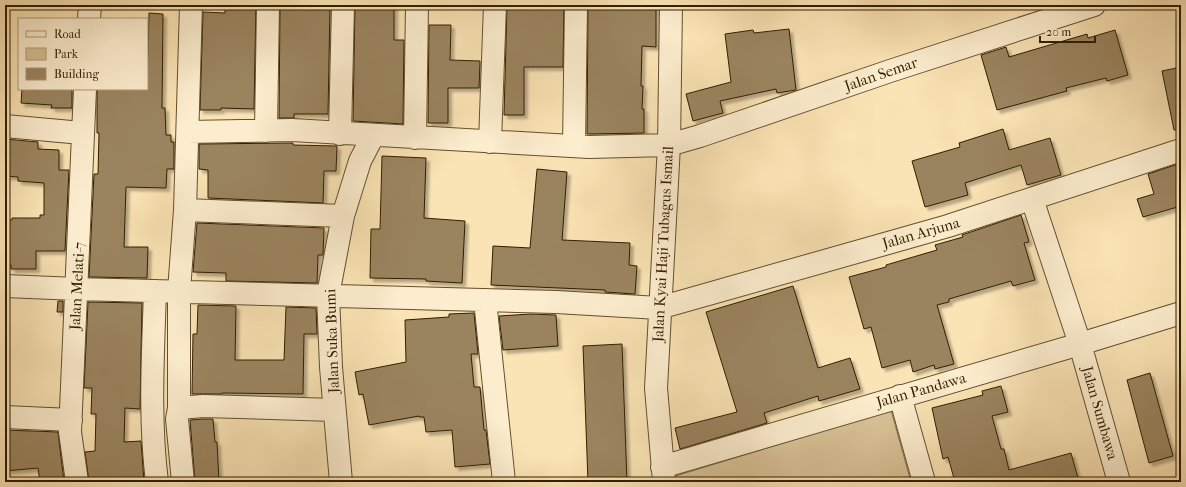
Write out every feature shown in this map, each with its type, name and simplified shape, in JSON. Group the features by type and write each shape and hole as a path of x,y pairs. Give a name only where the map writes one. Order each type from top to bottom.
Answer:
{"street":[{"path":"89,18 90,5"},
{"path":"183,482 178,419 179,292 185,210 191,5"},
{"path":"266,131 268,5"},
{"path":"340,134 343,5"},
{"path":"415,138 417,5"},
{"path":"490,142 495,5"},
{"path":"574,146 576,5"},
{"name":"Jalan Kyai Haji Tubagus Ismail","path":"663,475 656,388 659,308 669,145 672,5"},
{"name":"Jalan Semar","path":"188,132 292,130 373,136 588,147 669,145 700,136 917,62 1094,5"},
{"name":"Jalan Melati-7","path":"77,482 70,432 85,90"},
{"path":"5,126 82,133"},
{"name":"Jalan Suka Bumi","path":"341,482 331,367 328,295 343,216 360,161 373,136"},
{"name":"Jalan Arjuna","path":"5,286 556,302 659,308 948,226 1181,150"},
{"name":"Jalan Sumbawa","path":"1032,199 1080,344 1119,482"},
{"path":"185,210 343,216"},
{"path":"155,291 152,407 154,456 157,482"},
{"path":"486,300 504,482"},
{"name":"Jalan Pandawa","path":"663,475 900,396 1181,313"},
{"path":"900,396 924,482"},
{"path":"179,408 210,406 334,410"},
{"path":"5,417 71,420"}],"green space":[{"path":"891,410 911,482 670,482 669,478"}],"building":[{"path":"225,5 256,5 254,109 221,108 221,110 200,110 203,12 225,13"},
{"path":"280,5 330,5 328,114 294,114 294,118 279,118"},
{"path":"355,5 394,5 394,40 404,40 403,124 353,121"},
{"path":"507,5 564,5 563,67 524,67 524,115 504,115"},
{"path":"588,5 656,5 656,47 642,46 641,86 643,86 642,109 644,109 644,133 587,134"},
{"path":"149,13 163,14 162,108 165,108 166,135 171,135 171,142 174,142 174,169 167,169 166,188 126,187 124,247 148,247 147,278 89,277 94,174 98,174 99,133 97,133 97,90 148,90"},
{"path":"429,25 451,25 450,60 480,61 479,88 448,88 448,123 428,123"},
{"path":"789,29 796,90 777,93 776,89 720,101 723,113 693,121 686,94 731,82 725,34 753,30 754,33"},
{"path":"1115,30 1128,75 1107,81 1106,78 1066,88 1067,91 997,110 981,55 1006,47 1009,57 1087,34 1088,38"},
{"path":"1181,67 1181,129 1174,130 1162,71"},
{"path":"22,90 72,90 72,108 51,108 52,105 21,103"},
{"path":"1003,129 1009,150 1050,138 1061,175 1027,185 1021,165 965,183 968,195 925,207 912,161 960,147 959,143"},
{"path":"5,139 38,142 38,149 59,150 59,170 69,170 65,251 36,251 36,269 11,269 11,265 5,265 5,220 12,220 12,218 40,218 40,215 44,215 44,183 18,181 18,177 5,176"},
{"path":"293,143 293,145 337,146 336,171 324,171 323,203 208,198 208,170 199,169 199,144"},
{"path":"382,156 426,158 424,218 465,221 462,283 426,281 426,279 370,278 371,229 380,229"},
{"path":"1181,163 1181,206 1143,217 1137,199 1154,194 1148,174"},
{"path":"537,169 567,172 562,240 630,243 629,265 637,266 635,294 605,292 605,290 491,285 493,246 530,248"},
{"path":"1021,215 1029,242 1024,243 1035,280 1013,286 1011,281 949,299 949,302 937,305 954,364 935,369 934,365 913,372 910,360 882,368 871,327 864,329 849,277 886,267 886,265 937,250 935,245 963,237 962,235"},
{"path":"197,223 324,228 323,255 318,255 317,283 226,281 226,273 193,272"},
{"path":"793,286 818,368 850,358 860,389 819,401 818,396 764,413 767,423 680,449 675,428 737,412 706,312"},
{"path":"58,301 63,301 63,312 57,312"},
{"path":"88,302 142,303 140,409 125,408 124,442 141,441 144,482 89,482 85,452 95,451 96,414 91,414 92,388 84,388"},
{"path":"198,305 236,306 235,360 284,360 286,307 316,308 317,334 304,334 303,394 192,394 193,334 197,334"},
{"path":"474,313 478,354 471,354 474,387 480,387 484,430 486,430 490,464 455,467 452,430 426,432 424,417 419,416 369,425 363,394 359,395 355,372 406,362 405,320 449,317 449,314"},
{"path":"531,314 556,315 558,346 503,350 499,316"},
{"path":"622,344 627,482 588,482 583,346"},
{"path":"1150,373 1173,456 1149,463 1127,380"},
{"path":"1001,386 1008,412 992,416 1001,449 1004,449 1009,470 1071,453 1079,482 955,482 948,457 943,459 932,408 983,395 982,391"},
{"path":"213,419 215,442 217,442 219,482 195,482 190,420"},
{"path":"5,430 58,432 64,482 40,482 38,468 5,471"}]}
